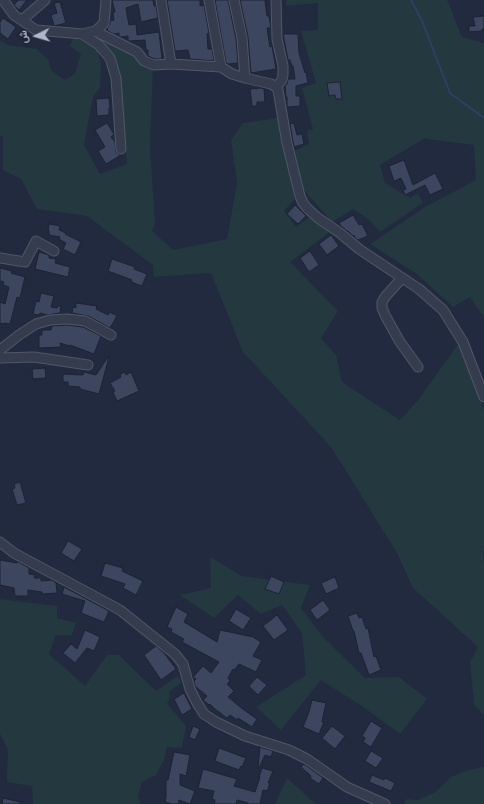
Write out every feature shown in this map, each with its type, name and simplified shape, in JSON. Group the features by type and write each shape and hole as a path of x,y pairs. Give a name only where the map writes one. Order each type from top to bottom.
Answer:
{"street":[{"path":"3,0 14,15 36,30 82,34 95,32 104,22 106,0"},
{"path":"22,20 45,0"},
{"path":"161,0 171,64"},
{"path":"209,0 221,68"},
{"path":"234,0 242,38 245,78"},
{"path":"276,0 277,39 283,66 283,74 282,80 276,87"},
{"path":"95,32 137,52 144,61 154,65 171,64 221,68 232,74 271,84 276,87 278,90 287,143 302,202 318,218 360,249 419,288 443,310 463,342 484,397"},
{"path":"82,34 99,45 110,58 116,78 121,149"},
{"path":"0,258 25,262 36,241 54,251"},
{"path":"402,278 385,297 382,302 382,308 400,342 418,367"},
{"path":"2,344 36,324 50,320 67,319 85,321 111,335"},
{"path":"0,358 34,357 88,365"},
{"path":"0,542 14,553 120,610 175,654 183,664 190,689 197,704 204,714 216,722 245,736 289,750 307,758 347,787 385,804"}],"shaded area":[{"path":"286,0 447,0 462,37 484,43 484,318 470,297 453,307 417,274 370,244 425,207 476,180 474,145 425,138 380,165 385,183 410,198 418,193 423,203 380,232 367,218 353,209 332,222 301,187 294,151 309,144 307,131 313,129 302,88 316,83 301,31 318,30 318,3 286,6"},
{"path":"91,37 122,48 153,66 150,146 155,224 152,231 173,250 227,239 237,183 231,140 243,123 278,118 295,199 284,211 296,227 311,216 331,231 290,262 338,311 321,338 336,355 342,382 400,420 418,400 459,343 484,409 484,715 474,705 470,662 478,647 413,588 397,553 331,447 243,352 211,273 154,277 153,265 87,216 37,209 21,179 3,170 3,137 0,136 0,41 8,45 37,49 49,61 51,70 65,80 75,74 81,54 70,46 73,39 84,41 98,48 101,66 100,87 93,97 84,145 100,174 127,164 121,87 116,69"},
{"path":"210,557 242,576 310,585 301,608 323,637 365,678 399,677 427,699 400,734 366,709 321,680 281,730 256,707 306,675 302,633 282,605 261,614 238,595 214,618 180,595 211,588"},
{"path":"0,599 57,606 57,618 76,623 72,635 56,635 49,654 85,686 107,655 119,655 156,691 178,676 182,682 169,692 170,697 167,703 186,726 182,748 167,747 164,760 156,775 142,782 138,797 141,804 33,804 32,786 7,782 8,749 0,734"},
{"path":"484,767 484,804 404,804 406,799 417,800 434,793 451,777 468,770"},
{"path":"287,778 316,804 275,804"}],"building":[{"path":"18,0 27,0 19,10 14,5"},
{"path":"112,0 153,0 154,6 156,6 158,18 141,22 138,4 126,8 129,25 136,24 137,35 159,32 162,59 155,59 148,56 145,40 128,41 128,36 120,37 119,33 114,34 108,31 107,28 110,21 114,20 113,13 115,12"},
{"path":"167,0 200,0 200,6 204,5 209,33 207,34 208,49 212,49 214,61 190,59 188,50 175,51"},
{"path":"215,0 228,0 236,39 238,63 226,63"},
{"path":"240,0 265,0 267,16 269,16 271,28 267,28 270,47 272,46 276,69 251,73 248,37"},
{"path":"60,2 66,23 54,26 51,15 57,13 54,3"},
{"path":"484,16 484,29 482,29 482,31 469,32 469,26 475,26 473,17"},
{"path":"3,18 16,27 8,39 0,33 0,22"},
{"path":"283,34 298,34 299,53 305,73 306,72 308,83 296,86 296,96 300,96 300,106 287,107 285,86 288,79 295,79 293,66 290,60 288,60"},
{"path":"340,82 342,99 336,99 335,95 329,96 327,83"},
{"path":"250,89 264,89 265,102 257,102 257,106 252,106"},
{"path":"109,98 109,115 97,116 96,99"},
{"path":"107,123 114,134 111,137 115,142 116,152 121,155 106,164 98,151 105,147 95,130"},
{"path":"294,123 297,135 302,134 304,144 294,147 290,124"},
{"path":"404,160 413,185 435,173 443,189 430,195 425,185 405,195 403,190 406,189 401,178 394,181 389,166"},
{"path":"295,205 306,216 298,224 287,214"},
{"path":"353,215 359,225 362,224 368,236 358,240 354,235 353,236 341,226 339,223"},
{"path":"49,224 60,226 59,230 81,242 75,255 63,249 66,243 59,239 60,237 49,235"},
{"path":"331,235 339,246 327,255 319,244"},
{"path":"310,251 319,265 309,272 300,258"},
{"path":"39,252 49,255 49,258 56,259 55,263 70,267 68,277 35,269"},
{"path":"112,259 135,267 134,269 147,274 142,286 131,282 132,280 108,271"},
{"path":"0,268 12,271 11,273 25,277 20,298 17,297 10,324 0,323 0,302 5,304 9,287 3,285 4,282 0,281"},
{"path":"41,293 54,296 51,307 57,308 58,306 61,306 60,313 47,315 40,313 39,315 33,314 36,301 39,302"},
{"path":"76,303 97,306 96,309 108,315 110,312 117,316 110,328 88,316 72,313 73,307 76,308"},
{"path":"67,325 83,327 101,336 94,354 60,343 61,347 39,348 39,335 42,335 42,330 51,330 52,326"},
{"path":"108,357 99,394 80,389 80,387 68,386 68,382 63,382 63,374 83,375 84,372 96,375"},
{"path":"45,368 46,378 33,379 32,369"},
{"path":"125,372 126,375 131,372 139,391 117,401 113,392 115,391 110,383 121,377 120,374"},
{"path":"20,482 26,503 17,505 12,489 15,488 14,484"},
{"path":"68,541 82,549 74,561 61,553"},
{"path":"0,560 17,563 17,561 29,568 29,574 35,575 34,578 41,578 41,581 52,580 56,583 57,593 42,594 42,592 28,590 28,596 15,596 14,588 0,585"},
{"path":"105,563 123,568 122,571 143,581 136,595 123,588 125,584 101,576"},
{"path":"271,576 284,582 279,594 265,589"},
{"path":"335,577 339,588 326,594 321,583"},
{"path":"64,587 109,611 104,622 81,613 85,601 62,594"},
{"path":"323,600 330,610 317,620 310,610"},
{"path":"176,607 188,614 184,622 217,642 220,630 253,637 261,642 253,656 262,660 256,672 239,664 234,670 233,669 228,678 230,681 227,684 234,691 228,697 257,719 252,727 230,715 227,718 203,700 207,696 195,686 194,681 196,679 193,677 203,666 211,673 219,662 182,642 184,639 171,632 172,629 167,627"},
{"path":"236,609 251,618 243,630 229,621"},
{"path":"357,613 359,618 362,617 366,629 368,628 374,657 376,656 381,670 369,675 361,653 359,653 354,631 348,616"},
{"path":"277,615 288,630 274,640 263,626"},
{"path":"85,630 100,637 94,651 87,648 75,663 63,653 71,644 77,649"},
{"path":"156,646 164,653 176,669 161,680 144,655"},
{"path":"257,677 267,685 258,695 249,686"},
{"path":"184,693 192,709 182,715 174,699"},
{"path":"312,700 326,703 322,722 324,722 319,734 303,727"},
{"path":"371,721 382,728 371,747 363,742 365,738 362,736"},
{"path":"193,726 200,729 195,740 189,737"},
{"path":"332,726 345,736 335,749 322,738"},
{"path":"260,747 273,751 271,757 265,755 258,768"},
{"path":"219,748 246,758 242,767 241,766 239,770 215,761"},
{"path":"371,751 383,758 376,768 365,761"},
{"path":"174,752 190,755 186,776 180,774 180,785 195,791 190,804 179,800 178,804 165,802 166,780 168,780"},
{"path":"304,764 326,780 323,778 319,784 310,778 311,776 301,767"},
{"path":"262,768 273,771 268,783 270,783 267,791 263,790 260,804 248,804 237,800 236,804 214,804 215,800 212,799 214,791 198,788 203,769 237,779 234,786 255,792"},
{"path":"372,775 384,780 385,778 395,783 391,791 369,782"},
{"path":"3,798 20,802 20,804 2,804"}],"waterway":[{"path":"411,0 422,21 450,93 484,118"}]}
